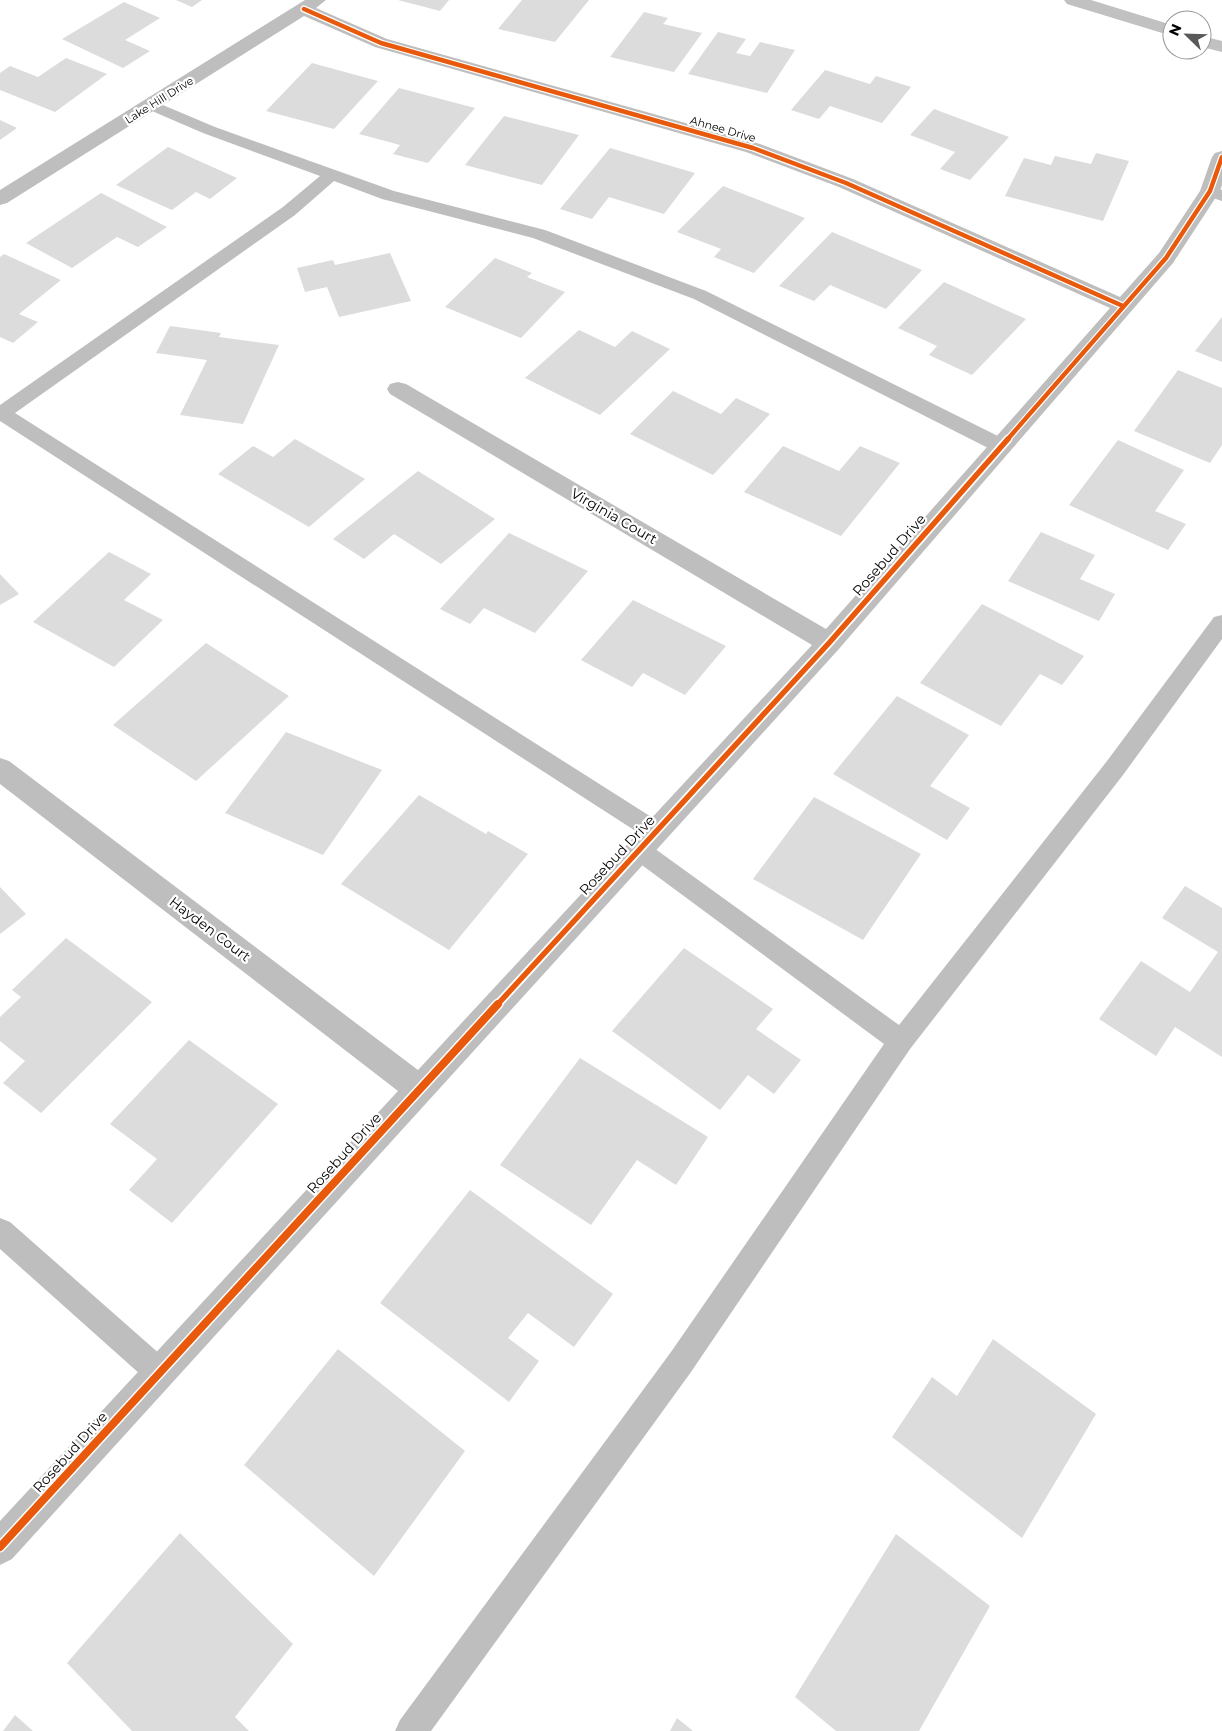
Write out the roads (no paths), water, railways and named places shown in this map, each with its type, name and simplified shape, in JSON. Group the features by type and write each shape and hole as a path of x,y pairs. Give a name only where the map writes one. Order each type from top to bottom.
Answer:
{"main road":[{"path":"1073,0 1162,28"}],"street":[{"name":"Lake Hill Drive","path":"0,199 310,4"},
{"name":"Ahnee Drive","path":"310,4 381,43 763,152 846,183 1123,306"},
{"name":"Rosebud Drive","path":"0,1547 829,643 1166,258 1216,193 1222,156"},
{"name":"Virginia Court","path":"398,389 829,643"},
{"name":"Hayden Court","path":"0,769 419,1089"}],"lane":[{"path":"151,104 208,130 388,195 539,234 700,295 1000,446"},
{"path":"331,175 289,211 0,414 647,841 901,1041"},
{"path":"410,1731 681,1362 901,1041 1115,768 1222,624"},
{"path":"0,1231 160,1373"}]}
